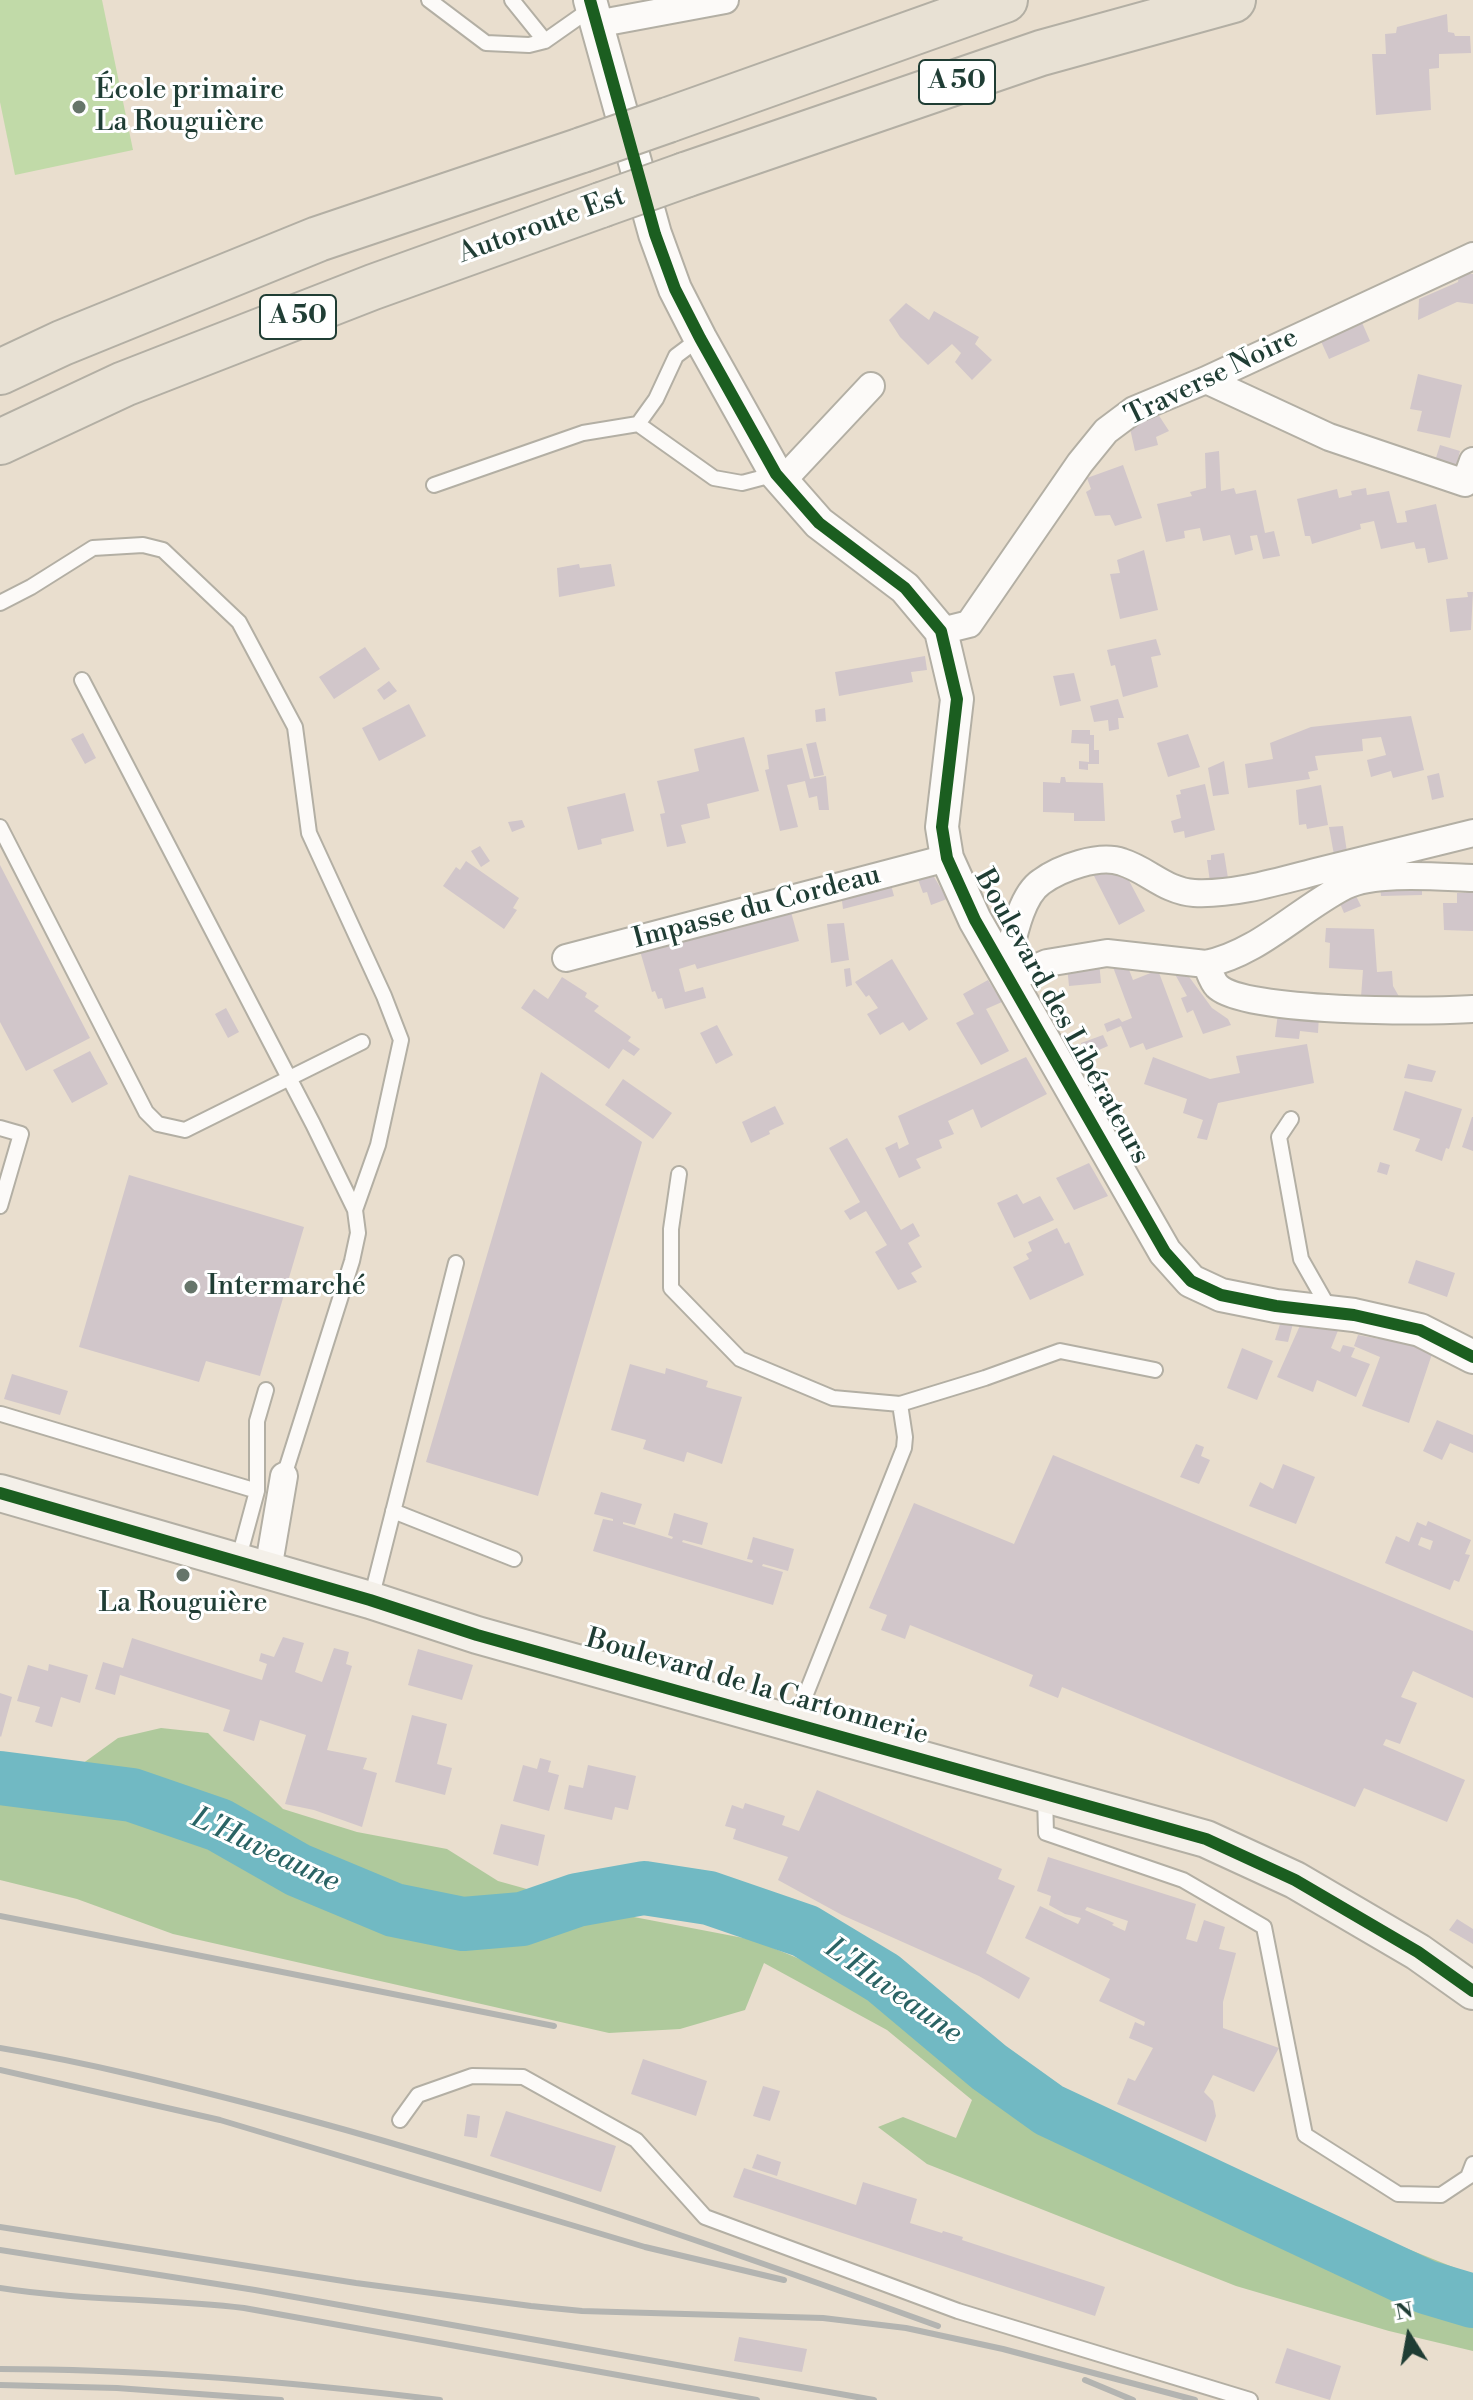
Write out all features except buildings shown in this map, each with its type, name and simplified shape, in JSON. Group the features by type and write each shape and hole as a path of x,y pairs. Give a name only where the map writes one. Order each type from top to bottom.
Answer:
{"highway":[{"name":"Autoroute Est","path":"0,372 62,343 318,239 582,150 1005,0"},
{"name":"Autoroute Est","path":"0,442 124,384 373,287 601,205 1041,53 1233,0"}],"main road":[{"name":"Boulevard de la Cartonnerie","path":"0,1493 370,1600 477,1635 1206,1839 1283,1874 1418,1952 1473,1991"}],"street":[{"path":"593,11 725,0"},
{"name":"Boulevard des Libérateurs","path":"593,11 655,234 675,289 700,338 779,478 819,523 905,588 941,631 957,699 942,827 947,858 975,920 1165,1252 1191,1281 1221,1295 1276,1306 1354,1315 1420,1330 1473,1357"},
{"name":"Traverse Noire","path":"941,631 969,624 1080,463 1106,431 1134,410 1206,380 1473,256"},
{"path":"1206,380 1329,437 1465,483 1473,461"},
{"path":"779,478 871,386"},
{"path":"1007,975 1025,900 1040,882 1068,869 1098,861 1121,861 1169,888 1194,893 1235,890 1473,833"},
{"name":"Impasse du Cordeau","path":"566,958 947,858"},
{"path":"1007,975 1047,963 1107,953 1206,964 1224,960 1272,934 1347,885 1372,879 1420,876 1473,878"},
{"path":"1206,964 1217,986 1231,994 1256,1001 1319,1006 1473,1009"},
{"path":"253,1566 284,1476"}],"lane":[{"path":"429,0 486,43 529,45 545,41 593,11"},
{"path":"512,0 545,41"},
{"path":"638,424 656,399 676,356 700,338"},
{"path":"434,485 583,433 638,424 714,478 742,483 779,478"},
{"path":"0,603 93,548 143,545 163,550 239,622 295,727 309,833 401,1040 378,1145 355,1210"},
{"path":"82,680 355,1210 358,1233 352,1261 284,1476"},
{"path":"0,827 146,1112 158,1124 185,1130 362,1042"},
{"path":"1291,1119 1279,1137 1301,1259 1331,1312"},
{"path":"0,1128 21,1134 0,1206"},
{"path":"679,1174 671,1229 671,1288 740,1359 833,1398 900,1404 1060,1351 1155,1370"},
{"path":"370,1600 456,1263"},
{"path":"253,1566 257,1421 266,1390"},
{"path":"794,1724 904,1448 900,1404"},
{"path":"1,1414 257,1491"},
{"path":"393,1511 514,1559"},
{"path":"1045,1793 1046,1833 1183,1880 1264,1927 1305,2135 1398,2194 1441,2195 1468,2177 1473,2164"},
{"path":"400,2120 418,2095 458,2080 472,2076 523,2077 636,2140 705,2217 958,2311 1250,2400"}],"green space":[{"path":"0,0 102,0 133,150 15,175 0,102"},
{"path":"161,1728 208,1733 283,1809 357,1832 447,1849 498,1881 613,1913 754,1940 891,1997 988,2081 1473,2275 1473,2351 1389,2331 1236,2286 927,2164 878,2127 903,2117 956,2138 972,2100 887,2030 764,1963 745,2010 680,2029 609,2033 173,1934 77,1899 0,1880 0,1760 82,1764 118,1738"}],"waterway":[{"name":"L'Huveaune","path":"0,1778 132,1795 219,1825 298,1870 394,1910 463,1924 522,1919 577,1900 644,1888 709,1898 805,1931 883,1978 989,2067 1049,2110 1426,2287 1473,2301"}],"railway":[{"path":"0,1916 554,2026"},
{"path":"0,2048 199,2091 436,2156 688,2238 938,2326"},
{"path":"0,2070 220,2120 645,2247 784,2280"},
{"path":"0,2227 356,2283 531,2306 582,2311 823,2318 906,2328 1003,2349 1195,2400"},
{"path":"0,2250 255,2290 874,2400"},
{"path":"0,2288 244,2308 757,2400"},
{"path":"0,2369 110,2371 220,2378 440,2400"},
{"path":"1085,2380 1133,2400"},
{"path":"0,2385 117,2388 281,2400"}],"cycle path":[{"path":"590,0 655,234 675,289 700,338 776,474 819,523 905,588 941,631 957,699 942,827 947,858 975,920 1165,1252 1191,1281 1221,1295 1276,1306 1354,1315 1420,1330 1473,1357"},
{"path":"0,1493 370,1600 477,1635 1206,1839 1295,1880 1418,1952 1473,1991"}],"place":[{"name":"École primaire La Rouguière","path":"79,107"},
{"name":"Intermarché","path":"191,1287"},
{"name":"La Rouguière","path":"183,1575"}]}
